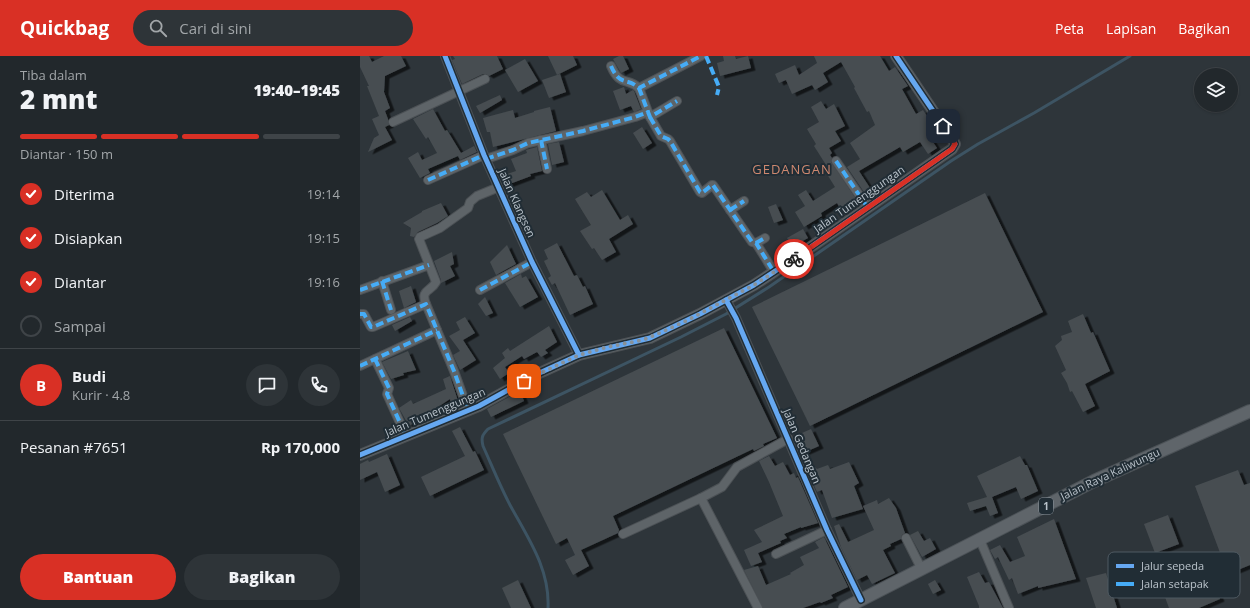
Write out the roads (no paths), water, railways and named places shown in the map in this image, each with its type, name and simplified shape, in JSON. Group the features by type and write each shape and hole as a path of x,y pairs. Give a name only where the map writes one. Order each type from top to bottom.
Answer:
{"main road":[{"name":"Jalan Raya Kaliwungu","path":"845,608 1094,481 1250,411"}],"street":[{"name":"Jalan Klangsen","path":"445,56 460,90 485,157 532,262 579,355"},
{"path":"639,88 701,56"},
{"name":"Jalan Tumenggungan","path":"360,455 468,410 535,375 579,355 650,338 727,303 868,208 952,149 955,144 896,56"},
{"path":"611,66 618,78 634,84 639,88 649,114 661,136 670,141 700,192 702,193 712,185 715,188 752,242 756,243 774,272"},
{"path":"393,122 485,79"},
{"path":"428,180 485,157 513,150 528,143 649,114 677,101"},
{"path":"541,140 546,168"},
{"path":"836,161 868,208"},
{"path":"468,410 449,358 426,304 424,296 436,282 419,239 420,237 440,228 468,208 470,202 477,196 499,187"},
{"path":"730,210 744,201"},
{"path":"756,243 765,238"},
{"path":"480,290 532,262"},
{"path":"360,290 429,265"},
{"path":"382,281 391,310"},
{"name":"Jalan Gedangan","path":"727,303 736,318 827,530 861,600"},
{"path":"360,314 364,314 373,327 426,304"},
{"path":"360,366 436,330"},
{"path":"375,359 389,388 388,394 406,436"},
{"path":"623,534 722,487 737,467 788,439"},
{"path":"701,498 758,608"},
{"path":"776,554 827,530"},
{"path":"906,538 922,570"},
{"path":"980,540 1008,608"}],"waterway":[{"path":"548,608 548,594 542,567 506,498 483,446 482,437 488,429 726,314 769,287 951,161 1130,56"}],"district":[{"name":"GEDANGAN","path":"792,169"}]}
